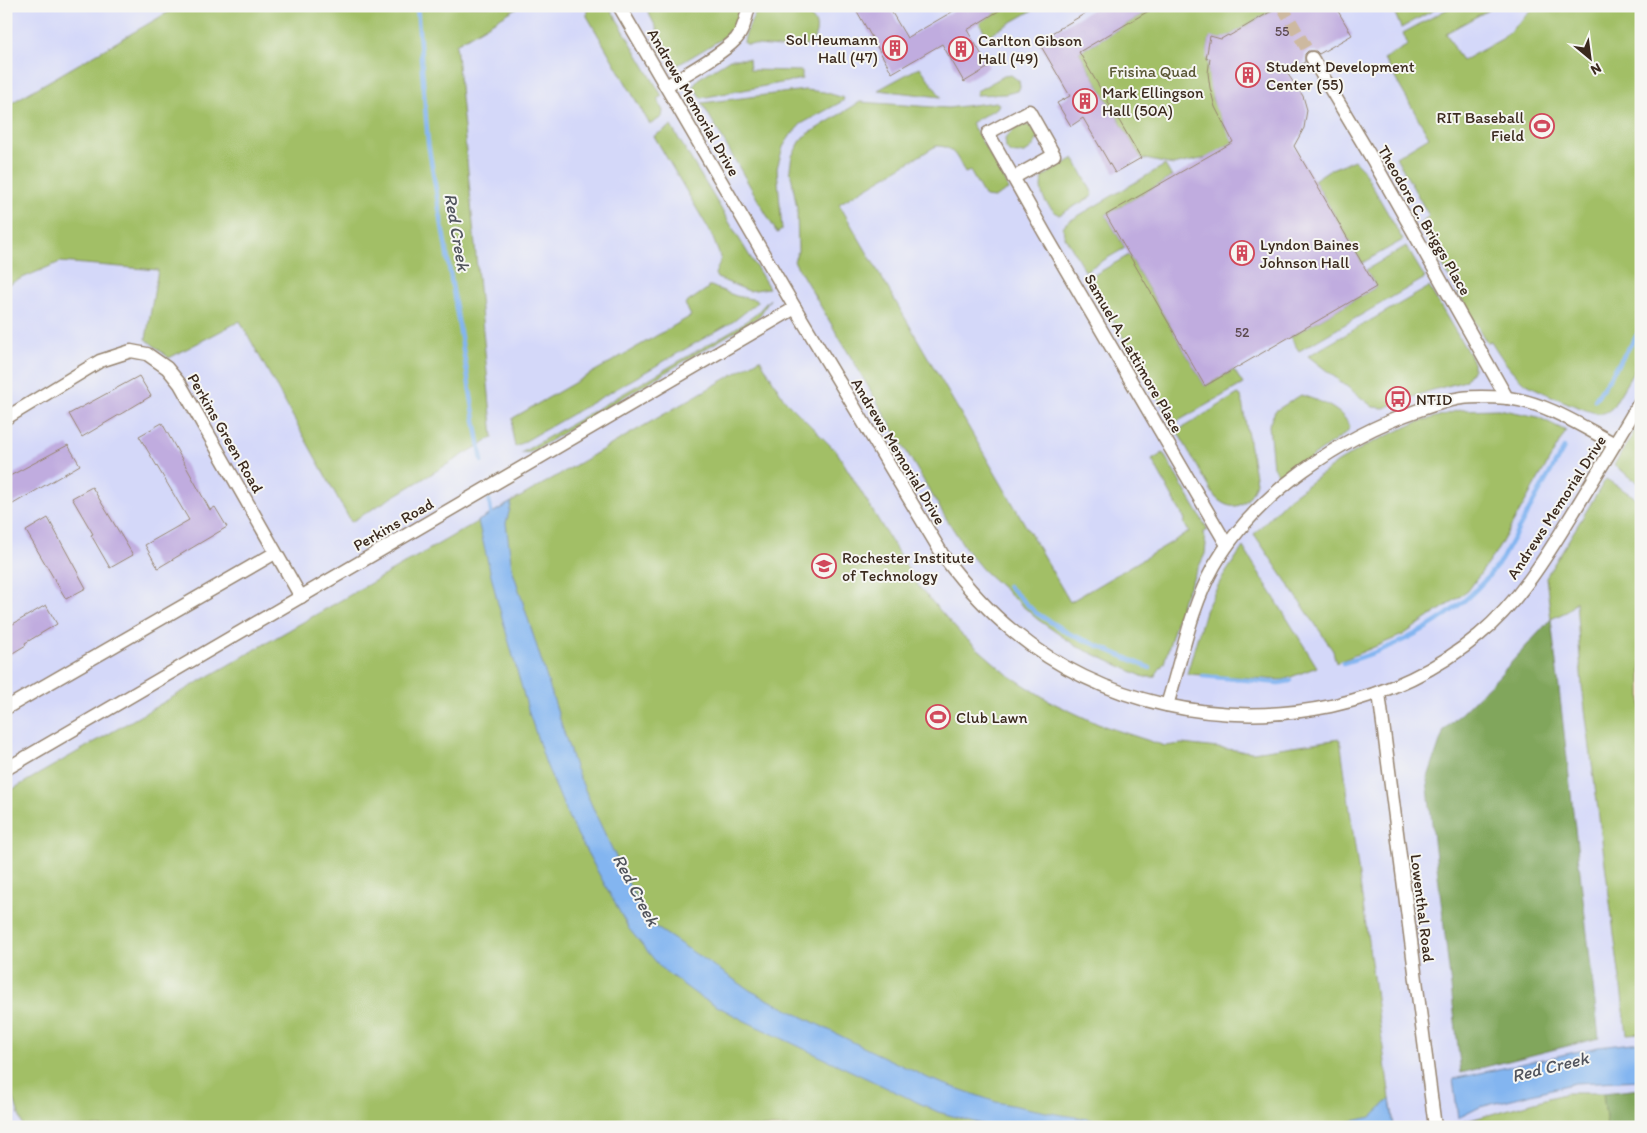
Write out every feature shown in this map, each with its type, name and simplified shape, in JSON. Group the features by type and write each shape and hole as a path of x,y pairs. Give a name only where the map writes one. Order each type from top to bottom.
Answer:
{"street":[{"name":"Andrews Memorial Drive","path":"620,6 795,308 944,557 972,593 1014,632 1064,666 1109,688 1188,710 1226,715 1269,714 1316,709 1379,693 1422,674 1441,663 1479,635 1496,620 1519,593 1537,569 1641,400"},
{"path":"666,86 724,49 737,38 744,26 750,6"},
{"name":"Theodore C. Briggs Place","path":"1312,58 1374,162 1507,398"},
{"name":"Samuel A. Lattimore Place","path":"1013,178 1054,155 1028,111 988,133 1013,178 1227,545"},
{"name":"Perkins Road","path":"6,768 795,308"},
{"name":"Perkins Green Road","path":"6,418 100,361 131,351 147,354 167,368 180,384 301,597"},
{"path":"1167,705 1202,589 1227,545 1260,508 1296,476 1318,460 1373,429 1403,416 1427,407 1462,398 1507,398 1523,401 1546,408 1615,444"},
{"path":"6,708 275,553"},
{"name":"Lowenthal Road","path":"1379,693 1435,1127"}],"shaded area":[{"name":"Rochester Institute of Technology","path":"6,6 1641,6 1641,1127 6,1127"}],"green space":[{"path":"179,6 520,6 456,44 493,437 351,522 240,321 169,358 146,339 158,270 60,262 6,285 6,106"},
{"path":"587,6 609,6 662,96 657,99 663,111 662,117 651,124 587,16"},
{"path":"645,6 742,6 734,28 720,40 676,66"},
{"path":"1007,6 1040,6 987,36 979,22"},
{"name":"Frisina Quad","path":"1157,6 1280,6 1229,36 1221,39 1210,37 1208,62 1209,75 1214,85 1212,98 1224,125 1235,141 1206,158 1173,165 1141,158 1079,52"},
{"path":"1392,6 1441,6 1401,28"},
{"path":"1453,6 1490,6 1492,8 1446,33 1462,61 1502,39 1536,6 1641,6 1641,359 1612,408 1605,412 1592,412 1547,394 1522,381 1517,376 1491,341 1487,343 1420,226 1421,222 1429,216 1396,157 1429,137 1384,59 1408,45 1403,33"},
{"path":"783,12 804,14 815,22 815,36 810,43 801,47 744,43 755,13"},
{"path":"730,59 749,59 750,70 802,71 802,79 701,98 693,86 698,79"},
{"path":"920,67 941,97 878,90"},
{"path":"1011,75 1019,81 1020,87 1018,91 1005,94 976,95 977,91 1004,76"},
{"path":"805,90 824,92 844,98 843,101 801,124 783,147 777,168 782,230 777,233 702,103"},
{"path":"860,102 948,108 996,102 999,104 997,108 971,123 1007,184 1008,190 994,198 985,197 970,171 965,173 951,150 942,146 936,146 839,204 1070,602 1189,532 1184,523 1185,520 1152,460 1163,453 1208,530 1203,533 1206,544 1205,554 1183,599 1164,663 1154,677 1144,677 1076,646 1037,619 983,570 968,552 944,515 794,261 798,251 797,209 790,168 792,156 803,137"},
{"path":"1026,125 1032,127 1038,137 1036,142 1024,153 1010,153 1006,148 1005,139 1014,130"},
{"path":"671,126 769,288 749,291 717,278 715,274 721,259 711,233 654,136"},
{"path":"1074,158 1093,194 1091,197 1059,215 1046,203 1042,193 1042,182 1044,176"},
{"path":"1354,160 1362,168 1403,240 1362,263 1314,180 1329,170"},
{"path":"1165,165 1172,177 1106,215 1125,248 1085,271 1064,235 1063,227 1066,223"},
{"path":"1406,246 1425,278 1299,351 1290,337 1376,287 1366,270"},
{"path":"1129,255 1205,386 1234,370 1243,384 1173,424 1089,278"},
{"path":"708,286 736,296 757,300 758,302 734,321 515,447 512,431 513,418 691,316 685,304 707,289"},
{"path":"1429,287 1473,361 1473,369 1465,381 1429,391 1384,408 1373,407 1308,356"},
{"path":"770,299 760,315 754,320 531,452 521,453 733,330 755,315"},
{"path":"760,359 784,399 837,452 919,587 961,634 1007,674 1051,702 1098,724 1165,746 1182,744 1253,752 1340,739 1394,1127 23,1127 6,1074 6,793"},
{"path":"1238,394 1241,396 1256,482 1250,497 1240,505 1234,506 1228,505 1215,497 1177,431"},
{"path":"1301,395 1336,410 1350,427 1346,433 1288,474 1279,475 1273,467 1269,425 1275,411"},
{"path":"1499,409 1538,417 1566,431 1498,549 1468,591 1403,635 1336,663 1333,651 1254,534 1288,499 1338,462 1369,444 1415,423 1460,410"},
{"path":"1641,421 1641,485 1614,465"},
{"path":"1606,479 1633,496 1641,504 1641,1033 1627,1034 1582,686 1576,601 1568,611 1551,619 1546,577"},
{"path":"1243,547 1317,667 1283,680 1187,674 1205,611 1221,580"},
{"path":"1551,619 1599,1038 1461,1073 1427,780 1444,730 1498,677"},
{"path":"1641,1089 1641,1127 1607,1127 1603,1093"},
{"path":"1567,1093 1603,1093 1607,1127 1445,1127"}],"water":[{"path":"512,502 506,523 512,568 575,767 633,893 654,926 751,991 930,1079 996,1102 1056,1114 1140,1127 992,1127 938,1112 745,1021 700,997 662,969 629,929 571,823 546,764 529,713 497,600 478,521"},
{"name":"Red Creek","path":"1641,1042 1641,1080 1575,1083 1480,1107 1458,1118 1453,1079 1598,1047"},
{"path":"1390,1099 1394,1127 1325,1127 1371,1117"}],"building":[{"name":"Carlton Gibson Hall (49)","path":"854,6 888,6 907,38 962,6 1007,6 967,30 989,67 964,82 942,44 892,73"},
{"name":"Mark Ellingson Hall (50A)","path":"1098,6 1157,6 1079,52 1141,158 1115,173 1083,118 1071,126 1057,103 1070,96 1038,41"},
{"name":"Lyndon Baines Johnson Hall","path":"1280,6 1335,6 1352,35 1319,54 1316,51 1308,51 1305,54 1305,62 1287,73 1303,96 1307,110 1304,128 1294,146 1376,287 1205,386 1106,215 1233,142 1215,107 1210,88 1208,73 1210,58 1206,59 1210,36 1221,39 1229,36"},
{"path":"139,376 151,396 82,437 69,414"},
{"path":"162,423 210,510 215,507 227,527 158,568 145,545 189,520 139,436"},
{"path":"68,445 80,465 6,508 6,478"},
{"path":"92,487 133,555 110,568 72,498"},
{"path":"48,518 86,588 66,599 26,531"},
{"path":"46,605 57,624 6,657 6,628"}],"waterway":[{"name":"Red Creek","path":"417,6 428,143 482,461"},
{"path":"1595,400 1641,329"},
{"path":"1343,663 1366,656 1410,637 1451,612 1469,596 1501,560 1564,448"},
{"name":"Red Creek","path":"489,500 492,517"},
{"path":"1008,586 1036,613 1068,633 1150,668"},
{"path":"1203,676 1279,683 1290,681"}],"tunnel":[{"path":"1282,6 1312,58"}],"place":[{"name":"Sol Heumann Hall (47)","path":"895,48"},
{"name":"Carlton Gibson Hall (49)","path":"961,49"},
{"name":"Student Development Center (55)","path":"1248,75"},
{"name":"Mark Ellingson Hall (50A)","path":"1085,101"},
{"name":"RIT Baseball Field","path":"1542,126"},
{"name":"Lyndon Baines Johnson Hall","path":"1242,253"},
{"name":"NTID","path":"1398,399"},
{"name":"Rochester Institute of Technology","path":"824,566"},
{"name":"Club Lawn","path":"938,717"}]}
